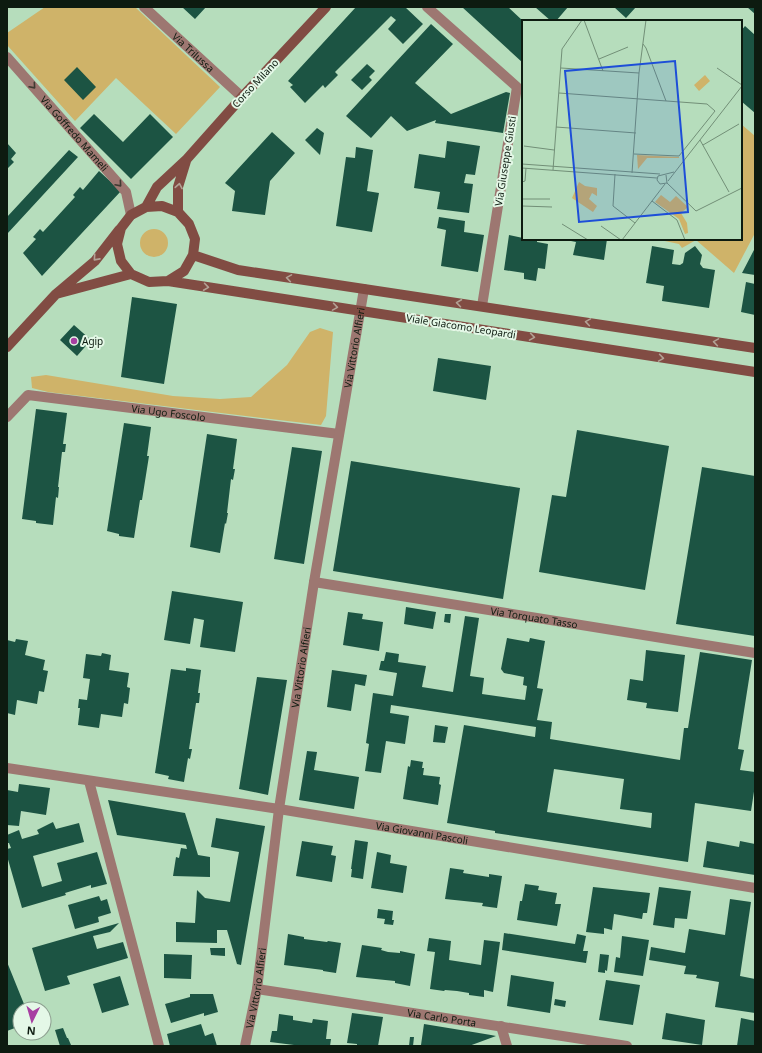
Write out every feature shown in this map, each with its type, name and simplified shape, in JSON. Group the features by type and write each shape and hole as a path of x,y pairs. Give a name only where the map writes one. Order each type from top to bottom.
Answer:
{"main road":[{"name":"Corso Milano","path":"146,207 157,187 186,160 242,97 326,7"},
{"name":"Corso Milano","path":"178,212 178,187 186,160"},
{"path":"7,347 56,294 95,261 131,214 146,207 162,206 178,212 189,224 195,239 193,255 184,271 168,281 149,282 132,274 121,261 117,244 121,228"},
{"path":"193,255 238,270 755,348"},
{"path":"56,294 132,274"},
{"name":"Viale Giacomo Leopardi","path":"168,281 755,372"}],"street":[{"name":"Via Trilussa","path":"144,7 242,97"},
{"name":"Via Giuseppe Giusti","path":"427,7 517,87 482,306"},
{"name":"Via Goffredo Mameli","path":"7,57 126,192 131,214"},
{"name":"Via Vittorio Alfieri","path":"245,1046 257,989 278,809 314,582 364,289"},
{"name":"Via Ugo Foscolo","path":"7,417 28,395 339,434"},
{"name":"Via Torquato Tasso","path":"314,582 755,653"},
{"name":"Via Giovanni Pascoli","path":"7,768 278,809 755,888"},
{"path":"89,781 159,1046"},
{"name":"Via Carlo Porta","path":"257,989 626,1046"},
{"path":"501,1026 507,1046"}],"shaded area":[{"path":"45,7 135,7 220,87 176,134 116,78 75,121 7,45 7,33"},
{"path":"742,125 755,136 755,233 734,273 696,240 742,240"},
{"path":"154,229 160,230 164,233 167,237 167,249 164,253 160,256 154,257 148,256 144,253 141,249 140,243 141,237 144,233 148,230"},
{"path":"660,240 696,240 682,248 679,244"},
{"path":"320,328 333,332 326,416 321,425 48,392 32,388 31,377 46,375 173,396 220,399 251,397 287,365 310,332"}],"building":[{"path":"182,7 206,7 195,19"},
{"path":"356,7 405,7 423,24 403,44 388,29 396,20 391,16 335,72 338,75 325,88 323,85 305,103 290,87 293,85 288,81"},
{"path":"462,7 508,7 522,20 522,62"},
{"path":"535,7 568,7 557,20 550,20"},
{"path":"614,7 636,7 626,18"},
{"path":"747,7 755,7 755,14"},
{"path":"431,24 453,44 415,83 451,114 506,92 510,93 503,133 435,123 436,120 407,131 391,116 371,138 346,116"},
{"path":"745,26 755,35 755,113 742,102 742,30"},
{"path":"367,64 375,71 369,77 372,80 362,90 351,80"},
{"path":"77,67 96,87 83,100 64,80"},
{"path":"94,114 123,142 150,114 173,137 131,179 80,128"},
{"path":"317,128 324,133 320,155 305,140"},
{"path":"272,132 295,153 270,181 265,215 232,211 235,191 225,183"},
{"path":"447,141 480,146 475,175 466,174 464,183 473,184 469,213 437,209 440,192 414,188 419,154 445,158"},
{"path":"7,143 16,153 11,159 14,162 7,169"},
{"path":"356,147 373,150 367,191 379,193 372,232 336,226 346,157 355,158"},
{"path":"69,150 78,157 7,234 7,217"},
{"path":"99,171 121,191 42,276 23,253 36,239 33,237 40,229 43,232 75,197 73,195 80,187 83,190"},
{"path":"439,217 465,221 464,232 484,235 478,272 441,266 446,230 437,228"},
{"path":"509,235 522,238 522,240 537,240 537,242 548,244 545,269 538,268 536,281 524,279 524,273 504,270"},
{"path":"566,240 607,240 604,260 573,255 576,242"},
{"path":"652,246 674,250 672,264 680,265 683,263 685,253 695,246 702,255 700,264 703,268 715,270 709,308 662,301 664,286 646,283"},
{"path":"755,248 755,275 742,273"},
{"path":"746,282 755,284 755,315 741,312"},
{"path":"132,297 177,304 164,384 121,377"},
{"path":"74,325 91,340 77,356 60,340"},
{"path":"438,358 491,366 486,400 433,391"},
{"path":"36,409 67,413 63,444 66,444 65,452 62,452 58,498 56,497 53,525 36,523 36,521 22,519"},
{"path":"124,423 151,427 147,456 149,456 134,538 119,536 119,534 107,531"},
{"path":"577,430 669,446 645,590 539,572 552,495 566,497"},
{"path":"207,434 237,439 233,469 235,469 233,480 231,479 228,513 220,553 190,547"},
{"path":"292,447 322,451 304,564 274,559"},
{"path":"351,461 520,488 503,599 333,571"},
{"path":"702,467 755,476 755,636 676,624"},
{"path":"172,591 243,602 235,652 200,647 204,620 194,618 190,644 164,640"},
{"path":"406,607 436,612 433,629 404,624"},
{"path":"348,612 363,614 362,619 383,622 379,651 343,645"},
{"path":"445,614 451,614 450,623 444,622"},
{"path":"465,616 479,618 470,676 484,678 482,694 525,700 527,686 523,685 524,677 504,673 501,669 507,638 529,642 530,638 545,641 537,688 543,689 537,720 552,722 550,739 680,760 684,728 688,728 700,652 752,660 738,749 744,750 740,770 755,772 755,785 751,811 695,803 688,862 495,833 495,831 447,823 464,725 535,737 536,727 391,705 390,713 409,716 405,744 386,741 381,773 365,771 369,744 366,743 373,693 393,696 397,673 379,670 381,661 384,661 386,652 399,654 398,662 426,666 422,687 453,692","holes":["554,769 624,779 620,809 652,813 651,828 547,812"]},
{"path":"16,639 28,641 25,655 45,660 43,670 48,671 44,692 39,691 37,704 17,700 15,715 7,713 7,640 15,642"},
{"path":"646,650 685,655 678,712 646,708 647,703 627,700 630,679 643,681"},
{"path":"102,653 111,655 109,670 129,673 127,687 130,688 128,704 124,703 122,717 101,714 99,728 78,725 80,708 78,708 79,699 87,700 90,679 83,678 86,654 101,656"},
{"path":"186,668 201,670 198,693 200,693 199,703 196,703 189,749 192,749 190,759 188,758 184,782 168,779 169,776 155,773 171,669 186,671"},
{"path":"332,670 367,675 365,686 355,684 351,711 327,707"},
{"path":"257,677 287,680 268,795 239,789"},
{"path":"435,725 448,727 445,743 433,742"},
{"path":"307,751 317,752 314,770 359,777 354,809 299,800"},
{"path":"411,760 423,762 423,775 440,777 439,784 441,785 438,805 403,799 408,766 410,767"},
{"path":"19,784 50,788 46,815 21,811 19,826 7,825 7,790 18,792"},
{"path":"108,800 185,813 198,855 210,857 210,877 173,876 176,857 179,858 181,848 187,849 186,845 117,835"},
{"path":"216,818 265,826 241,965 237,964 227,930 217,930 217,943 176,942 176,922 195,923 197,890 205,898 230,902 239,852 211,847"},
{"path":"53,822 56,829 79,823 84,842 33,856 42,887 62,881 57,863 97,852 107,884 91,888 91,885 65,893 66,895 22,908 7,856 7,849 11,848 9,843 7,843 7,835 19,830 22,839 39,834 37,830"},
{"path":"355,840 368,842 363,879 351,877"},
{"path":"302,841 333,846 331,855 336,856 332,882 296,876"},
{"path":"707,841 739,847 740,841 755,844 755,875 703,867"},
{"path":"377,852 391,855 390,863 407,866 403,893 371,888"},
{"path":"450,868 464,870 463,873 489,877 489,874 502,876 497,908 482,906 483,903 445,899"},
{"path":"525,884 539,886 538,890 557,893 555,904 561,904 557,926 517,920"},
{"path":"593,887 650,893 647,913 643,913 642,919 614,914 612,930 604,928 604,934 586,932"},
{"path":"659,887 691,891 687,919 675,918 674,928 653,925"},
{"path":"99,896 101,901 107,899 111,913 98,917 99,922 75,929 68,905"},
{"path":"730,899 751,902 740,976 755,979 755,1013 715,1007 719,982 696,978 697,975 684,974 686,966 649,960 651,947 685,953 689,929 725,935"},
{"path":"378,909 393,911 393,925 384,924 385,919 377,918"},
{"path":"119,923 110,932 93,936 97,949 123,942 128,958 67,976 70,984 45,991 32,948"},
{"path":"504,933 575,944 577,934 586,936 583,951 588,951 586,963 502,950"},
{"path":"288,934 304,937 304,939 341,943 336,973 284,965"},
{"path":"622,936 649,940 643,976 614,972 616,957 620,958"},
{"path":"429,938 451,941 449,960 481,965 484,940 500,942 493,992 484,990 484,997 469,995 469,993 457,991 430,989 435,952 427,951"},
{"path":"362,945 382,948 381,950 388,952 400,953 400,951 415,954 410,986 395,983 395,981 356,977"},
{"path":"210,948 225,948 225,956 211,955"},
{"path":"164,954 192,955 191,979 164,978"},
{"path":"600,954 609,955 607,971 605,970 605,973 598,972"},
{"path":"7,962 23,1001 12,1001 12,1029 7,1031"},
{"path":"511,975 554,982 550,1013 507,1006"},
{"path":"120,976 129,1005 102,1013 93,984"},
{"path":"606,980 640,985 633,1025 599,1020"},
{"path":"190,994 213,994 218,1012 204,1016 204,1013 171,1023 165,1004 190,997"},
{"path":"555,999 566,1001 565,1007 554,1005"},
{"path":"352,1013 383,1017 378,1046 357,1046 357,1044 347,1043"},
{"path":"666,1013 705,1020 702,1045 662,1039"},
{"path":"279,1014 293,1016 293,1020 312,1023 313,1019 328,1021 326,1039 331,1039 330,1046 302,1046 270,1042 272,1031 277,1031"},
{"path":"741,1018 755,1021 755,1046 737,1046"},
{"path":"201,1024 205,1036 213,1033 217,1046 170,1046 167,1034"},
{"path":"424,1024 496,1036 469,1046 424,1046 421,1045"},
{"path":"63,1028 71,1045 69,1046 60,1046 55,1030"},
{"path":"410,1037 414,1037 413,1046 409,1046"}],"place":[{"name":"Agip","path":"74,341"}]}
